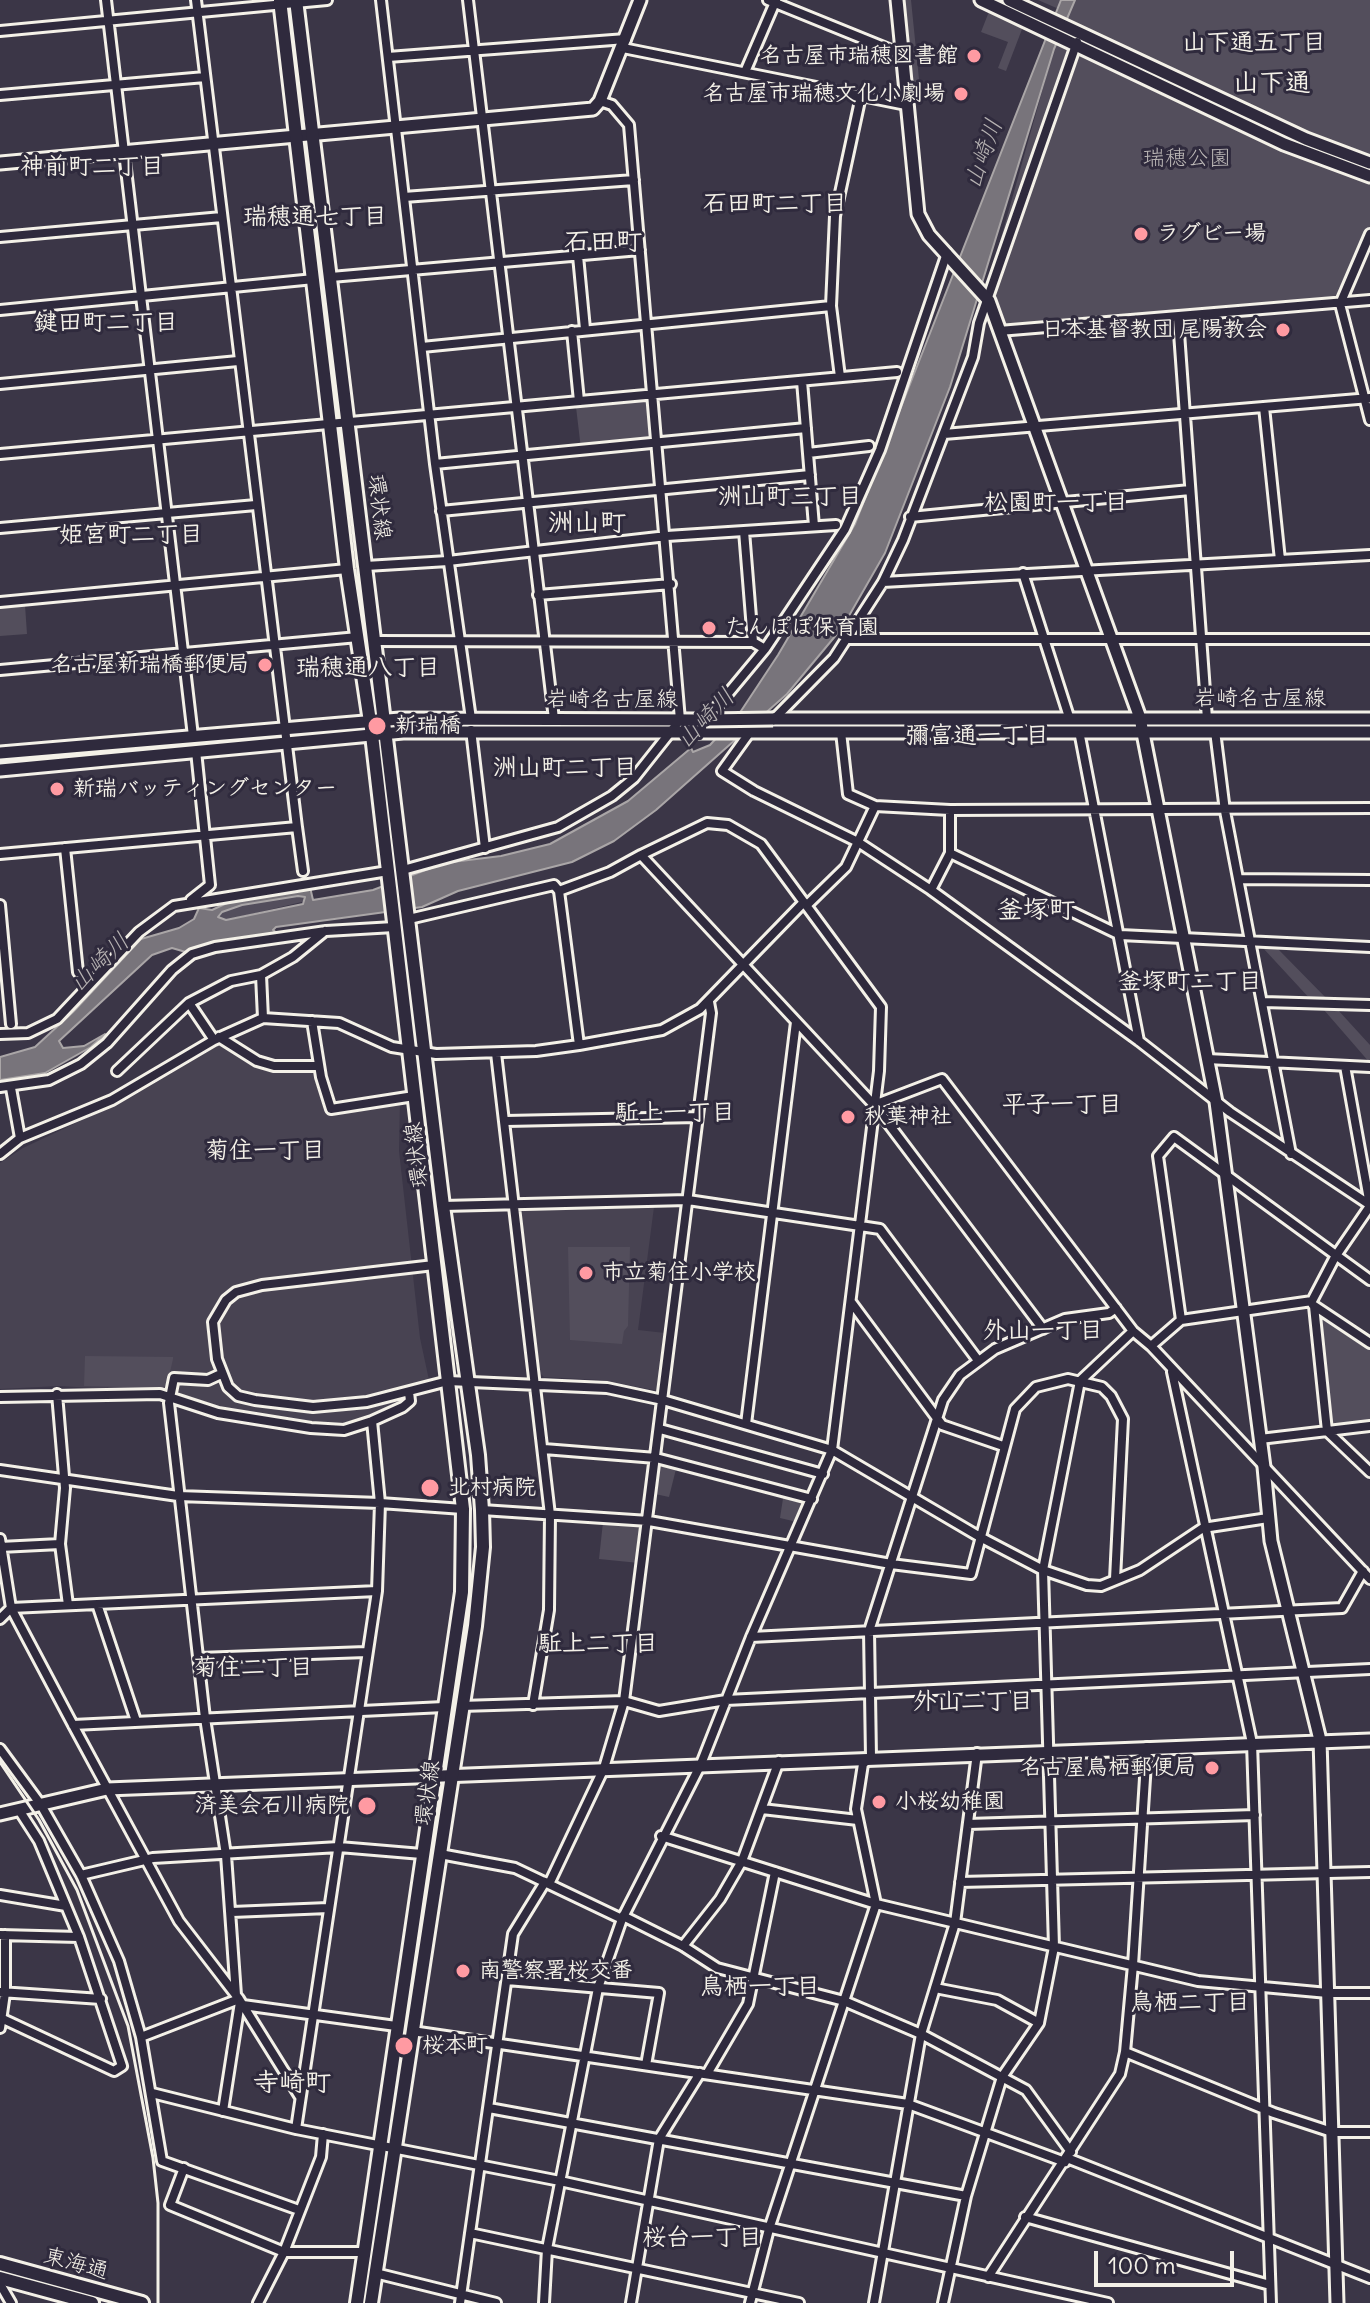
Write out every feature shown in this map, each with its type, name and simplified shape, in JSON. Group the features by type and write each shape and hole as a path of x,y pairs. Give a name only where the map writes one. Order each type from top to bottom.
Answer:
{"main road":[{"name":"環状線","path":"280,2 347,569 371,728 463,1509 462,1592 357,2303"},
{"name":"環状線","path":"296,2 443,1206 478,1455 482,1510 480,1585 371,2303"},
{"name":"東海通","path":"0,2264 142,2303"},
{"name":"東海通","path":"0,2278 92,2303"}],"street":[{"path":"106,0 178,586 193,736"},
{"path":"196,0 303,871"},
{"path":"0,31 198,14 280,2 327,0"},
{"path":"381,0 435,464 485,848"},
{"path":"468,0 497,263 554,719"},
{"path":"0,163 593,109 600,101 640,0"},
{"path":"897,0 918,214 929,235 987,298 1140,718 1216,1102 1268,1518 1286,1610 1320,1740 1337,2303"},
{"path":"981,0 1038,18"},
{"path":"1009,0 1077,36 1370,163"},
{"path":"745,72 773,1 901,54"},
{"path":"1077,36 1284,144 1370,176"},
{"path":"773,719 834,658 883,582 973,357 987,298 1077,36"},
{"path":"388,57 624,43 906,105"},
{"path":"0,95 205,77"},
{"path":"840,377 831,306 835,216 861,96"},
{"path":"403,872 558,827 612,796 634,778 680,720 667,536 629,125 612,105 600,101"},
{"path":"404,197 634,180"},
{"path":"0,237 222,217"},
{"path":"1370,234 1340,304 1370,420"},
{"path":"331,277 640,250"},
{"path":"578,256 585,329"},
{"path":"706,720 765,649 845,529 880,450 950,256"},
{"path":"0,310 314,279"},
{"path":"999,331 1178,319 1370,300"},
{"path":"422,347 831,306"},
{"path":"1178,319 1207,719"},
{"path":"572,331 579,401"},
{"path":"0,384 238,361"},
{"path":"0,454 897,372"},
{"path":"802,381 814,526"},
{"path":"944,434 1366,398"},
{"path":"1264,407 1280,560"},
{"path":"435,464 806,428"},
{"path":"808,453 869,446"},
{"path":"441,511 810,475"},
{"path":"910,517 1190,490"},
{"path":"0,528 256,505"},
{"path":"366,566 448,561 667,536 836,525"},
{"path":"744,531 753,642"},
{"path":"883,582 1370,555"},
{"path":"0,602 347,569"},
{"path":"1023,573 1070,720"},
{"path":"538,595 671,584"},
{"path":"0,670 358,637"},
{"path":"847,639 1370,639"},
{"path":"374,641 753,642 765,649"},
{"name":"岩崎名古屋線","path":"0,753 284,728 471,725 554,719 1370,719"},
{"name":"岩崎名古屋線","path":"471,725 672,732 1370,732"},
{"path":"0,770 288,742 371,728"},
{"path":"1079,731 1139,1041"},
{"path":"1215,731 1225,811 1291,1154"},
{"path":"750,732 722,771 754,791 858,842 931,890 1139,1041 1216,1102 1370,1205"},
{"path":"841,732 848,794 875,806 950,810 1158,811 1370,808"},
{"path":"190,900 210,885 196,751"},
{"path":"0,1154 20,1138 112,1100 217,1038 263,1018 339,1023 392,1047 424,1052 496,1053 579,1045 662,1030 709,1002 743,964 838,876 875,806"},
{"path":"931,890 950,853 950,810"},
{"path":"544,2303 547,2249 598,1988 622,1917 661,1836 701,1764 751,1637 793,1547 832,1450 874,1105 881,1007 761,844 728,825 707,823 610,872 559,891"},
{"path":"0,854 297,827"},
{"path":"65,848 78,972"},
{"path":"950,853 1120,935 1370,947"},
{"path":"641,855 874,1105 1043,1329"},
{"path":"0,1034 28,1033 57,1019 139,932 174,906 190,900 388,873"},
{"path":"1240,879 1370,880"},
{"path":"409,919 554,885 559,891 579,1045"},
{"path":"0,905 11,1024"},
{"path":"0,1087 11,1088 49,1080 81,1064 107,1043 172,970 192,954 215,947 394,922"},
{"path":"117,1071 189,1003 231,981 261,975 293,957 326,931"},
{"path":"261,975 263,1018"},
{"path":"461,2299 500,2043 513,1934 547,1883 604,1768 624,1701 711,1013 709,1002"},
{"path":"1263,1002 1370,1005"},
{"path":"189,1003 217,1038 257,1061 274,1066 319,1066"},
{"path":"312,1021 319,1066 331,1109 414,1096"},
{"path":"746,1424 796,1022"},
{"path":"496,1053 550,1515 549,1610 533,1705"},
{"path":"1207,1059 1370,1067"},
{"path":"1345,1066 1370,1205 1335,1257 1313,1303 1327,1431 1370,1472"},
{"path":"874,1105 942,1079 1133,1331 1151,1346 1370,1579"},
{"path":"11,1088 20,1138"},
{"path":"506,1121 698,1117"},
{"path":"1181,1320 1158,1156 1174,1137 1370,1280"},
{"path":"443,1206 688,1200 880,1229 977,1359"},
{"path":"434,1265 262,1285 236,1292 213,1322 221,1374 238,1396 286,1406 349,1405 448,1381 607,1388 663,1400 832,1450 980,1537 1043,1570 1087,1585 1101,1586 1140,1570 1203,1528 1268,1518"},
{"path":"850,1301 942,1425 1003,1446"},
{"path":"1151,1346 1181,1320 1313,1303 1370,1343"},
{"path":"750,2303 769,2229 876,1904 858,1820 863,1764 871,1757 869,1631 937,1420 951,1387 977,1359 1076,1316 1109,1313 1116,1308"},
{"path":"943,2303 966,2196 1002,2077 1039,2023 1054,1947 1043,1570 1080,1381 1133,1331"},
{"path":"1172,1371 1203,1528 1239,1675 1252,1743 1271,2303"},
{"path":"221,1374 208,1380 174,1378 169,1396 205,1718 226,1855 239,2000 223,2111"},
{"path":"482,1510 649,1521 891,1564 971,1574 1015,1409 1022,1398 1055,1380 1080,1381 1102,1387 1111,1396 1123,1419 1115,1579"},
{"path":"0,1397 57,1394 169,1396 218,1413 311,1428 344,1430 403,1407 410,1401 409,1392"},
{"path":"57,1394 64,1477 60,1544 68,1605"},
{"path":"296,2129 377,1591 380,1503 372,1421"},
{"path":"1260,1439 1370,1426"},
{"path":"660,1429 823,1474"},
{"path":"544,1449 656,1458 812,1499"},
{"path":"0,1470 64,1477 82,1485 178,1496 463,1509"},
{"path":"60,1544 0,1544 11,1608 179,1921 239,2000 300,2098"},
{"path":"751,1637 1342,1608 1363,1571"},
{"path":"0,1619 11,1608 377,1591"},
{"path":"97,1604 136,1721"},
{"path":"199,1658 366,1652"},
{"path":"461,1706 624,1701 659,1711 726,1700 1370,1669"},
{"path":"73,1725 444,1707"},
{"path":"0,1814 107,1789 451,1773 1370,1740"},
{"path":"988,2277 1120,2074 1133,1965 1147,1747"},
{"path":"0,1749 41,1805 81,1875 119,1961 141,2037 162,2161 299,2210"},
{"path":"874,2303 921,2034 955,1923 977,1753"},
{"path":"683,1946 720,1899 742,1861 779,1761"},
{"path":"762,1809 858,1820"},
{"path":"19,1810 39,1841 79,1937 122,2066 114,2071 1,2024 3,1935 79,1937"},
{"path":"968,1824 1050,1819 1143,1821 1255,1815"},
{"path":"661,1836 876,1904 1198,1981 1328,1993 1370,1993"},
{"path":"81,1875 102,1867 145,1860 339,1847 422,1854"},
{"path":"440,1854 499,1863 683,1946 717,1968 844,2001 921,2034 1026,2090 1068,2157"},
{"path":"631,2303 659,2139 735,2032 755,1980 775,1872"},
{"path":"960,1882 1370,1872"},
{"path":"0,1895 66,1906"},
{"path":"232,1912 328,1908"},
{"path":"507,1980 659,1993 646,2065"},
{"path":"935,1988 997,2000 1039,2023"},
{"path":"3,1992 101,1999"},
{"path":"141,2037 239,2000 314,2015 396,2026"},
{"path":"411,2031 815,2093 908,2104 1068,2157 1370,2278"},
{"path":"1125,2052 1332,2132 1370,2132"},
{"path":"152,2093 296,2129 560,2181 1108,2303"},
{"path":"489,2108 571,2120 966,2196"},
{"path":"258,2303 284,2252 321,2157 323,2134"},
{"path":"184,2168 170,2205 284,2252 365,2252"},
{"path":"1025,2217 1270,2285"},
{"path":"470,2233 799,2303"},
{"path":"375,2273 461,2299 496,2303"},
{"path":"0,2284 11,2303"}],"shaded area":[{"name":"山崎川","path":"1061,0 1075,0 1054,49 950,387 885,553 842,628 787,694 656,810 614,841 572,862 458,891 422,907 276,927 273,930 278,934 189,953 172,948 152,955 59,1041 63,1048 84,1046 105,1034 91,1047 45,1073 0,1080 0,1057 35,1047 73,1012 141,939 179,928 194,919 199,908 212,910 229,902 310,887 313,900 373,890 444,863 501,856 550,844 628,801 691,748 693,752 710,745 741,711 778,655 855,524","holes":["305,897 303,904 226,920 218,917 222,912 242,905"]},
{"path":"221,1044 258,1065 312,1069 324,1110 329,1113 400,1102 399,1151 420,1338 429,1380 403,1403 338,1425 227,1409 177,1393 59,1386 0,1389 0,1163 23,1148 133,1096"},
{"name":"市立菊住小学校","path":"654,1207 638,1330 665,1333 659,1391 601,1380 544,1377 540,1373 520,1215 525,1209"}],"green space":[{"path":"904,0 911,0 920,89 912,90"},
{"name":"瑞穂公園","path":"1038,0 1370,0 1370,234 1340,304 999,331 985,295 1054,49 1068,13"},
{"path":"990,9 1024,24 1006,71 998,68 1008,42 981,32"},
{"path":"651,400 655,442 581,449 576,407"},
{"path":"25,605 27,634 0,636 0,607"},
{"path":"305,897 306,901 226,920 218,917 222,912 242,905"},
{"path":"1263,948 1278,949 1330,1002 1312,1001"},
{"path":"1324,1010 1338,1010 1370,1045 1370,1063"},
{"path":"568,1247 630,1247 628,1326 622,1344 570,1340"},
{"path":"1314,1309 1370,1345 1370,1424 1327,1428"},
{"path":"85,1356 173,1359 167,1385 161,1388 84,1386"},
{"path":"658,1465 676,1469 669,1497 655,1494"},
{"path":"784,1492 808,1498 797,1522 780,1518"},
{"path":"603,1522 645,1524 639,1563 599,1559"}],"railway":[{"path":"0,1762 39,1820 77,1890 128,2026 153,2158 158,2203 158,2303"}],"place":[{"name":"名古屋市瑞穂図書館","path":"974,56"},
{"name":"名古屋市瑞穂文化小劇場","path":"961,94"},
{"name":"ラグビー場","path":"1141,234"},
{"name":"日本基督教団 尾陽教会","path":"1283,330"},
{"name":"たんぽぽ保育園","path":"709,628"},
{"name":"名古屋新瑞橋郵便局","path":"265,665"},
{"name":"新瑞橋","path":"377,726"},
{"name":"新瑞バッティングセンター","path":"57,789"},
{"name":"秋葉神社","path":"848,1117"},
{"name":"市立菊住小学校","path":"586,1273"},
{"name":"北村病院","path":"430,1488"},
{"name":"名古屋鳥栖郵便局","path":"1212,1768"},
{"name":"小桜幼稚園","path":"879,1802"},
{"name":"済美会石川病院","path":"367,1806"},
{"name":"南警察署桜交番","path":"463,1971"},
{"name":"桜本町","path":"404,2046"}],"district":[{"name":"山下通五丁目","path":"1254,43"},
{"name":"山下通","path":"1272,84"},
{"name":"神前町二丁目","path":"92,167"},
{"name":"石田町二丁目","path":"775,204"},
{"name":"瑞穂通七丁目","path":"315,217"},
{"name":"石田町","path":"603,243"},
{"name":"鍵田町二丁目","path":"106,323"},
{"name":"洲山町三丁目","path":"790,497"},
{"name":"松園町一丁目","path":"1056,503"},
{"name":"洲山町","path":"587,524"},
{"name":"姫宮町二丁目","path":"131,535"},
{"name":"瑞穂通八丁目","path":"368,668"},
{"name":"彌富通一丁目","path":"977,736"},
{"name":"洲山町二丁目","path":"565,768"},
{"name":"釜塚町","path":"1036,911"},
{"name":"釜塚町二丁目","path":"1190,982"},
{"name":"平子一丁目","path":"1062,1105"},
{"name":"駈上一丁目","path":"675,1113"},
{"name":"菊住一丁目","path":"265,1151"},
{"name":"外山一丁目","path":"1043,1331"},
{"name":"駈上二丁目","path":"598,1644"},
{"name":"菊住二丁目","path":"253,1668"},
{"name":"外山二丁目","path":"973,1702"},
{"name":"鳥栖一丁目","path":"760,1987"},
{"name":"鳥栖二丁目","path":"1190,2003"},
{"name":"寺崎町","path":"292,2084"},
{"name":"桜台一丁目","path":"702,2238"}]}
